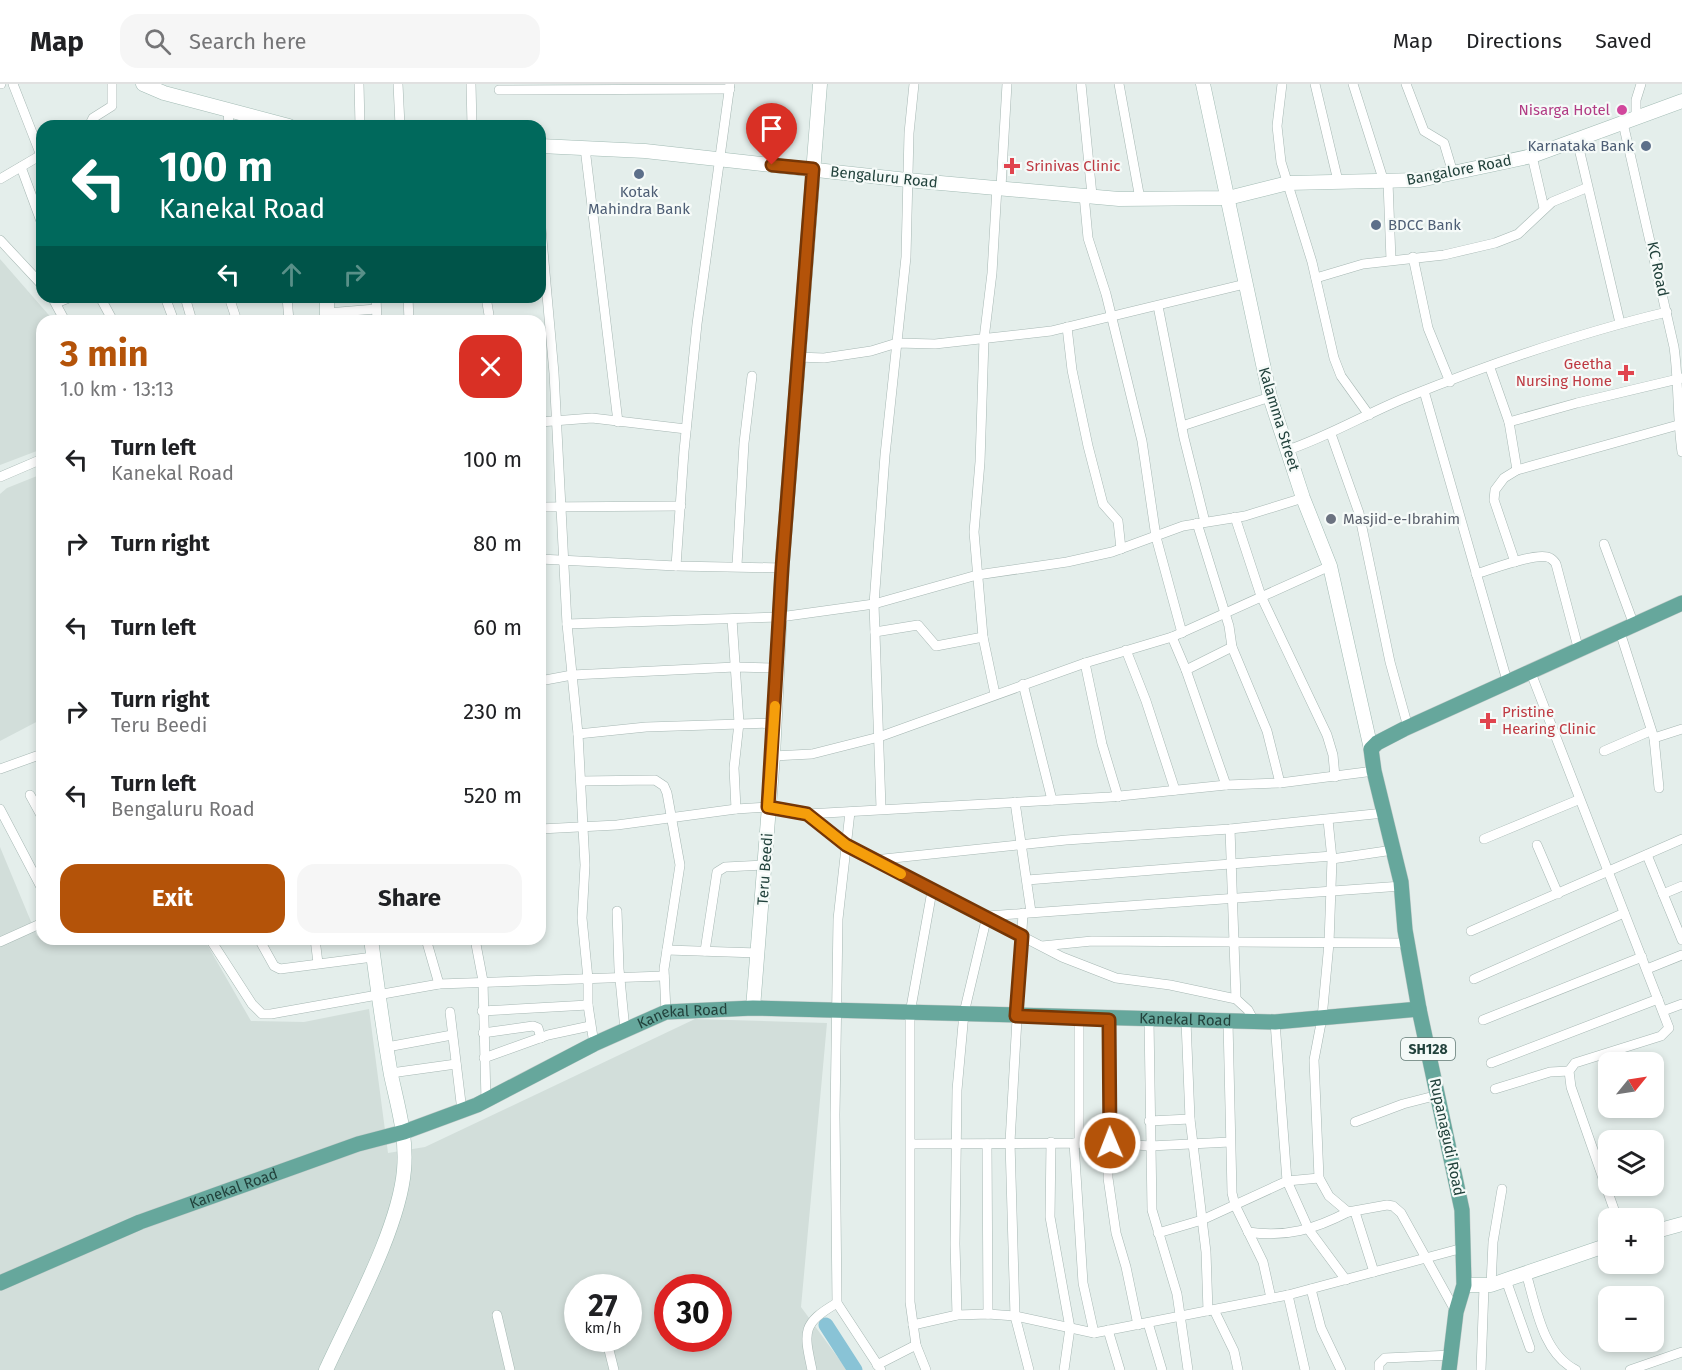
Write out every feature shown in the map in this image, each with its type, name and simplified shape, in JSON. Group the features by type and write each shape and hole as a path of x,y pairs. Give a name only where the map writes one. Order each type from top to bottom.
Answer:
{"main road":[{"path":"1371,748 1406,728 1508,684 1682,603"},
{"name":"Rupanagudi Road","path":"1371,748 1374,771 1402,886 1407,942 1419,1009 1462,1210 1464,1285 1456,1312 1450,1362"},
{"name":"Kanekal Road","path":"0,1283 140,1222 358,1144 404,1132 462,1111 486,1101 594,1044 666,1012 753,1008 1109,1020 1275,1022 1419,1009"}],"street":[{"path":"13,84 36,140"},
{"path":"90,120 112,106 112,84"},
{"path":"143,84 164,93 265,120"},
{"path":"359,84 360,120"},
{"path":"398,84 400,120"},
{"path":"471,84 472,120"},
{"name":"Teru Beedi","path":"753,1008 766,865 775,723 775,668 797,357 820,84"},
{"path":"881,808 874,604 877,544 906,257 907,180 914,84"},
{"path":"995,694 983,637 974,532 980,462 984,339 992,273 1007,84"},
{"path":"1081,84 1088,195 1088,238 1111,317 1142,441 1156,537 1182,633"},
{"path":"1119,84 1140,199"},
{"name":"Kalamma Street","path":"1203,84 1270,397 1303,498 1330,566 1371,748"},
{"path":"1282,84 1277,126 1281,162 1316,278 1337,367 1369,415"},
{"path":"1316,84 1338,181"},
{"path":"1353,84 1386,182 1391,260"},
{"path":"1406,84 1424,131 1444,143 1453,173"},
{"name":"KC Road","path":"1641,84 1630,120 1680,378 1678,425 1682,452"},
{"path":"499,90 529,87 730,87 697,324 686,429 676,566"},
{"name":"Bangalore Road","path":"1228,198 1288,183 1420,180 1453,173 1532,156 1682,101"},
{"path":"228,111 229,120"},
{"path":"1577,140 1586,188 1620,323"},
{"name":"Bengaluru Road","path":"546,146 645,151 907,180 1140,199 1228,198"},
{"path":"585,148 618,422"},
{"path":"0,179 36,156"},
{"path":"1532,156 1544,208"},
{"path":"21,167 36,208"},
{"path":"1316,278 1363,264 1472,250 1495,243 1518,234 1544,208 1586,188"},
{"path":"0,240 36,279"},
{"path":"1413,257 1428,328 1450,382"},
{"path":"797,357 847,356 897,343 934,344 1067,327 1245,284"},
{"path":"546,293 562,507 567,624 578,734 585,865 583,896 588,1005 594,1044"},
{"path":"376,303 376,315"},
{"path":"1158,306 1201,522 1232,647 1267,731 1280,783"},
{"path":"339,315 376,309"},
{"path":"1288,450 1331,434 1424,391 1620,323 1667,312"},
{"path":"1067,327 1072,370 1081,414 1103,504 1118,521 1121,549"},
{"path":"1490,368 1509,422 1517,470"},
{"path":"737,565 744,443 752,376"},
{"path":"1509,422 1680,378"},
{"path":"1424,391 1508,684"},
{"path":"1182,426 1270,397"},
{"path":"546,421 592,418 686,429"},
{"path":"1515,562 1494,500 1496,490 1504,478 1517,470 1678,425"},
{"path":"1331,434 1359,513 1406,728"},
{"path":"0,477 36,462"},
{"path":"567,624 780,617 874,604 977,575 1067,562 1121,549 1201,522 1235,517 1303,498"},
{"path":"546,507 681,506"},
{"path":"1235,517 1261,596 1327,735 1333,755 1335,777"},
{"path":"1604,544 1634,625"},
{"path":"1476,574 1515,562 1544,556 1550,558 1556,564 1579,651"},
{"path":"546,559 676,566 737,565 782,568"},
{"path":"773,756 812,754 879,737 1023,684 1172,637 1330,566"},
{"path":"732,619 739,723 734,768 736,809"},
{"path":"875,632 918,625 936,646 983,637"},
{"path":"1620,632 1652,734 1659,788"},
{"path":"1172,637 1186,670 1226,786"},
{"path":"1186,670 1232,647"},
{"path":"1126,651 1146,701 1174,790"},
{"path":"1085,663 1102,744 1118,797"},
{"path":"546,680 572,675 735,667 775,668"},
{"path":"1495,1089 1550,1072 1569,1071 1575,1064 1666,1033 1669,1028 1578,800 1531,673"},
{"path":"1023,684 1053,800"},
{"path":"578,734 739,723 775,723"},
{"path":"1604,751 1652,734 1682,729"},
{"path":"0,770 36,756"},
{"path":"546,829 583,827 768,807 807,814 881,808 1118,797 1174,790 1280,783 1374,771"},
{"path":"581,781 655,780 664,786 673,818 680,876 664,976 666,1012"},
{"path":"30,795 36,806"},
{"path":"1484,839 1578,800"},
{"path":"1015,802 1027,880 1027,913 1022,936 1016,1016 1010,1142 1015,1316 1029,1370"},
{"path":"0,809 36,878"},
{"path":"850,812 838,919 837,1303 879,1368 916,1345"},
{"path":"874,860 1022,845 1328,820 1384,813"},
{"path":"807,814 846,845 1042,946 1116,978 1170,985 1236,999 1248,1010 1254,1021"},
{"path":"1328,820 1332,857 1332,892 1322,1018 1314,1060 1319,1178 1329,1196 1351,1212 1374,1272"},
{"path":"1230,829 1236,999"},
{"path":"1471,931 1682,839"},
{"path":"1537,845 1558,894"},
{"path":"1027,880 1332,857 1393,850"},
{"path":"1647,855 1682,940"},
{"path":"705,951 717,872 725,867 766,865"},
{"path":"987,916 1402,886"},
{"path":"1663,894 1682,886"},
{"path":"926,1370 916,1345 910,1302 910,1013 933,891"},
{"path":"617,911 625,1030"},
{"path":"1474,979 1624,913"},
{"path":"957,1315 955,1244 957,1090 964,1014 987,916"},
{"path":"0,942 36,926"},
{"path":"1042,946 1092,941 1407,942"},
{"path":"214,945 252,1004 262,1014 439,984 664,976"},
{"path":"263,945 276,968 283,969 373,957"},
{"path":"316,945 318,963"},
{"path":"326,1370 379,1254 399,1199 404,1170 404,1132 391,1073 372,945"},
{"path":"428,945 439,984"},
{"path":"476,945 483,981 486,1101"},
{"path":"667,950 758,953"},
{"path":"1647,969 1682,955"},
{"path":"1483,1020 1641,957"},
{"path":"1491,1063 1658,999"},
{"path":"1663,1011 1682,1004"},
{"path":"482,1011 588,1005"},
{"path":"450,1012 462,1111"},
{"path":"1079,1019 1076,1143 1083,1283 1094,1333"},
{"path":"1109,1020 1108,1178 1111,1204 1138,1325"},
{"path":"1149,1020 1151,1194 1158,1233 1177,1294 1188,1370"},
{"path":"1186,1021 1190,1119 1211,1311 1234,1351 1238,1370"},
{"path":"1228,1022 1230,1142 1235,1205 1263,1262 1271,1298"},
{"path":"1275,1022 1287,1181 1309,1230 1346,1280"},
{"path":"483,1033 532,1026 538,1028 541,1038"},
{"path":"484,1058 541,1038 590,1026"},
{"path":"387,1047 452,1035"},
{"path":"391,1073 456,1064"},
{"path":"1569,1071 1571,1087 1613,1208"},
{"path":"1355,1122 1403,1104 1438,1095"},
{"path":"1149,1121 1190,1119"},
{"path":"911,1144 1051,1142 1150,1146 1230,1142"},
{"path":"1051,1142 1051,1226 1070,1328 1064,1370"},
{"path":"987,1144 987,1314"},
{"path":"1158,1233 1202,1220 1287,1181 1319,1178"},
{"path":"1481,1370 1487,1286 1502,1189"},
{"path":"1248,1232 1284,1235 1309,1230 1351,1212 1387,1205 1396,1208 1415,1233 1456,1312"},
{"path":"1664,1229 1682,1224"},
{"path":"913,1325 957,1315 987,1314 1015,1316 1094,1333 1288,1295 1463,1248"},
{"path":"1464,1285 1487,1286 1598,1248"},
{"path":"1526,1273 1553,1352 1576,1370"},
{"path":"1506,1280 1530,1348"},
{"path":"1311,1288 1321,1328 1338,1369"},
{"path":"1288,1295 1305,1370"},
{"path":"812,1370 806,1338 807,1326 813,1318 837,1303"},
{"path":"497,1315 510,1370"},
{"path":"1148,1323 1162,1370"},
{"path":"1108,1330 1120,1370"},
{"path":"610,1352 614,1370"},
{"path":"1630,1370 1682,1352"},
{"path":"1379,1370 1379,1364 1385,1358 1450,1362"}],"shaded area":[{"path":"0,259 49,315 36,315 36,451 0,465"},
{"path":"36,476 36,722 0,741 0,494 7,488"},
{"path":"0,847 36,934 36,945 207,945 251,1021 304,1022 369,1009 388,1153 425,1147 695,1019 827,1023 801,1307 847,1370 0,1370"}],"waterway":[{"path":"826,1325 855,1370"}],"slow traffic":[{"path":"775,706 768,807 807,814 846,845 901,874"}],"place":[{"name":"Nisarga Hotel","path":"1622,110"},
{"name":"Karnataka Bank","path":"1646,146"},
{"name":"Srinivas Clinic","path":"1012,166"},
{"name":"Kotak Mahindra Bank","path":"639,174"},
{"name":"BDCC Bank","path":"1376,225"},
{"name":"Geetha Nursing Home","path":"1626,373"},
{"name":"Masjid-e-Ibrahim","path":"1331,519"},
{"name":"Pristine Hearing Clinic","path":"1488,721"}],"route":[{"path":"772,165 813,169 779,607 779,639 775,668 775,723 768,807 807,814 846,845 1022,936 1016,1016 1109,1020 1110,1143"}]}
